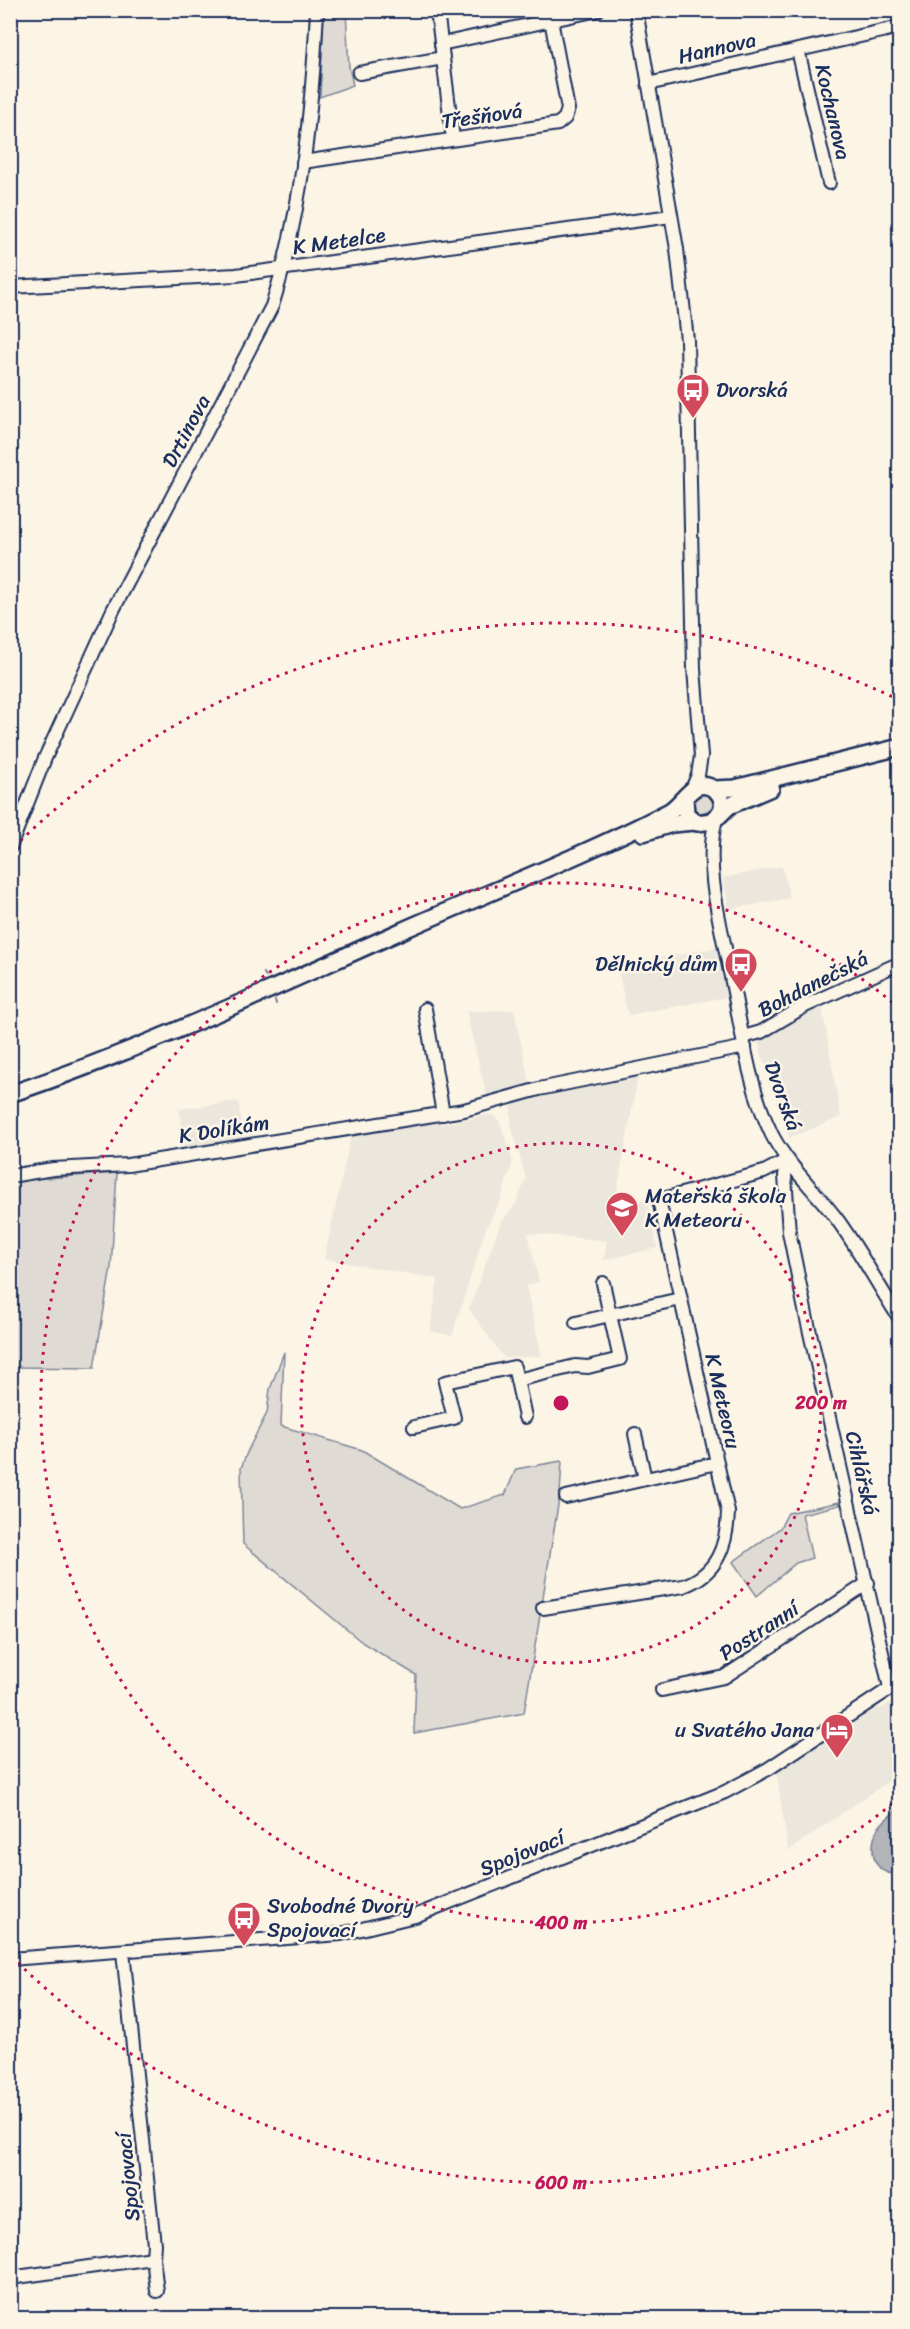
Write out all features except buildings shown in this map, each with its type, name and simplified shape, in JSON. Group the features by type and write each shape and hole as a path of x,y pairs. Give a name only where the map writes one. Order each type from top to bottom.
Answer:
{"main road":[{"path":"10,1094 96,1063 196,1022 592,849 671,811 688,793 701,785 713,788 735,788 900,747"},
{"path":"592,849 672,824 708,823 729,806 743,799 821,768"},
{"name":"Dvorská","path":"713,788 721,798 722,810 717,817"},
{"name":"Dvorská","path":"688,793 684,809 696,822"}],"street":[{"name":"Drtinova","path":"10,847 45,758 113,610 272,306 284,269 297,207 314,83 317,10"},
{"path":"437,10 453,139"},
{"path":"441,44 598,10"},
{"name":"Dvorská","path":"636,10 681,279 687,340 694,669 701,756 698,775 688,793"},
{"name":"Třešňová","path":"303,162 554,126 563,122 568,109 551,20"},
{"name":"Hannova","path":"648,84 900,27"},
{"name":"Kochanova","path":"798,50 829,183"},
{"path":"359,73 443,58"},
{"name":"K Metelce","path":"10,287 236,275 671,216"},
{"name":"Dvorská","path":"701,756 713,788"},
{"name":"Dvorská","path":"717,817 711,852 716,900 744,1042 759,1103 773,1137 787,1160 839,1222 900,1319"},
{"name":"Dvorská","path":"696,822 711,852"},
{"name":"Bohdanečská","path":"744,1042 806,1006 900,963"},
{"path":"425,1009 443,1114"},
{"name":"K Dolíkám","path":"10,1176 53,1169 128,1165 443,1114 539,1089 744,1042"},
{"name":"K Meteoru","path":"543,1608 674,1588 692,1583 703,1576 717,1561 728,1533 728,1512 659,1200 764,1172 787,1160"},
{"name":"Cihlářská","path":"787,1160 785,1176 789,1232 806,1315 868,1583 895,1685"},
{"path":"517,1380 575,1366 588,1367 620,1359 603,1283"},
{"path":"576,1323 680,1299"},
{"path":"414,1427 454,1418 441,1379 514,1366 525,1417"},
{"path":"635,1434 645,1479"},
{"path":"566,1497 717,1463"},
{"name":"Postranní","path":"662,1690 724,1677 868,1583"},
{"name":"Spojovací","path":"10,1959 341,1934 415,1916 725,1792 768,1769 895,1685"},
{"name":"Spojovací","path":"123,1952 157,2291"},
{"path":"10,2278 153,2258"}],"shaded area":[{"path":"324,11 346,11 349,67 353,85 320,97"},
{"path":"704,791 714,797 715,808 696,815 693,812 692,798"},
{"path":"782,866 790,898 729,909 723,878"},
{"path":"718,947 727,997 628,1015 617,966"},
{"path":"822,1006 841,1117 789,1138 757,1039 779,1025"},
{"path":"514,1010 530,1085 487,1097 466,1011"},
{"path":"638,1077 614,1207 646,1199 657,1248 604,1260 607,1241 528,1233 539,1282 526,1286 542,1356 504,1358 469,1309 500,1224 515,1205 526,1179 511,1124 511,1108 518,1099"},
{"path":"238,1101 244,1139 186,1151 179,1109"},
{"path":"487,1115 495,1116 500,1122 513,1162 500,1201 486,1228 452,1336 430,1331 438,1279 324,1259 352,1131 438,1117 441,1124"},
{"path":"117,1173 111,1268 94,1368 11,1367 11,1183 40,1176 46,1178"},
{"path":"284,1352 281,1426 362,1450 460,1509 505,1495 516,1469 562,1461 560,1493 524,1713 414,1733 416,1675 363,1643 243,1544 241,1468 267,1413 270,1389"},
{"path":"840,1502 840,1505 802,1514 812,1558 796,1563 757,1596 733,1562 780,1528 788,1513"},
{"path":"892,1701 899,1734 899,1774 788,1851 776,1769 875,1705 881,1709"},
{"path":"899,1809 899,1873 890,1873 883,1871 874,1859 873,1842 880,1826"}],"waterway":[{"path":"264,973 266,977"},
{"path":"275,1000 276,1004"}],"place":[{"name":"Dvorská","path":"693,419"},
{"name":"Dělnický dům","path":"741,993"},
{"name":"Mateřská škola K Meteoru","path":"622,1237"},
{"name":"u Svatého Jana","path":"837,1759"},
{"name":"Svobodné Dvory Spojovací","path":"244,1947"}]}
